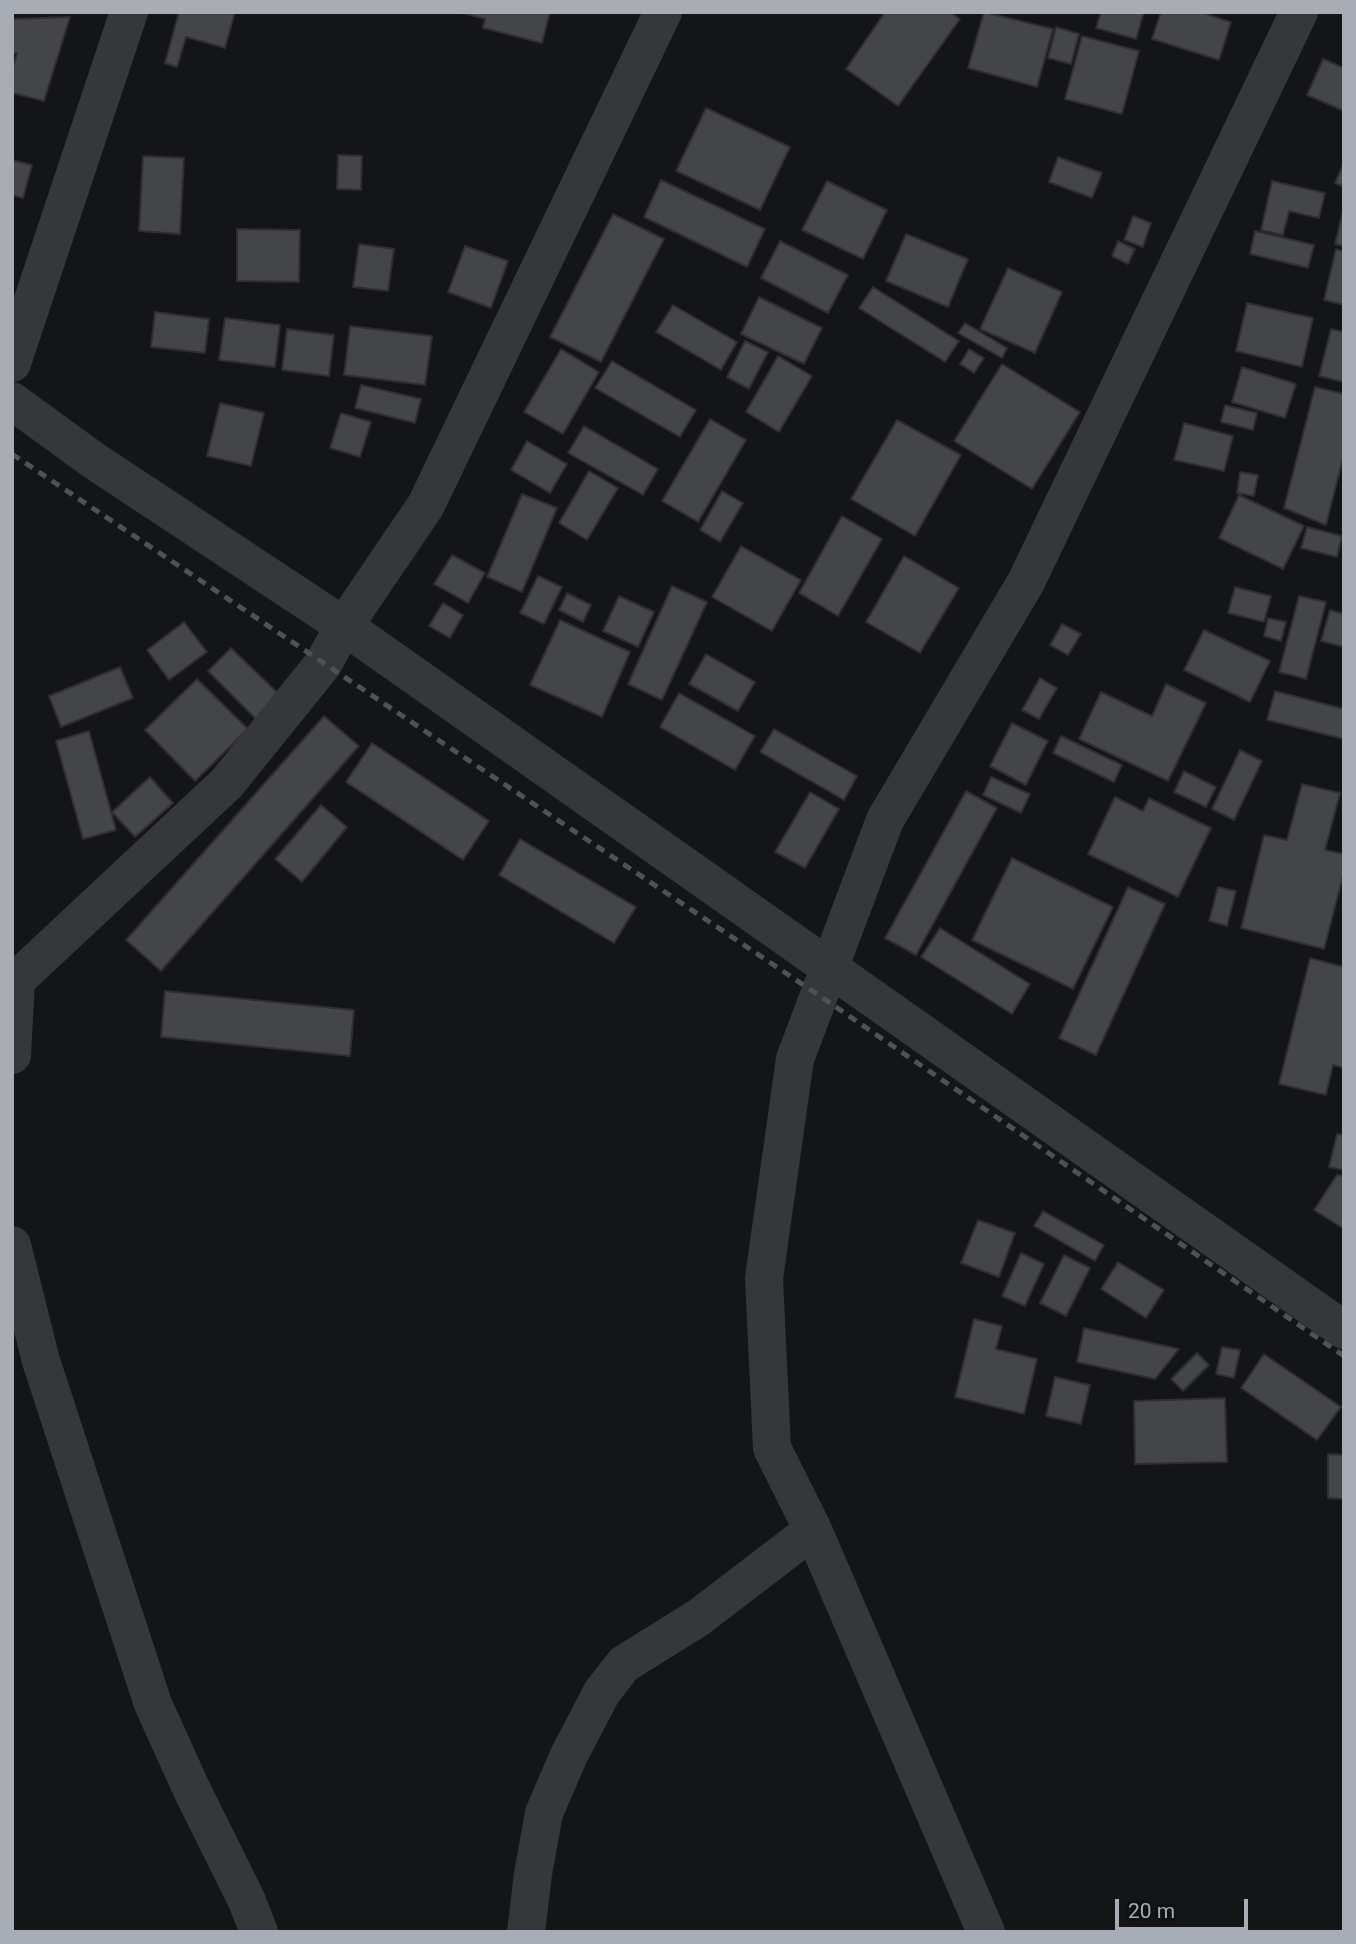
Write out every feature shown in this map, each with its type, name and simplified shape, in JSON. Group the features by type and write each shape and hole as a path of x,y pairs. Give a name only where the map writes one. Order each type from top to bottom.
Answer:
{"street":[{"path":"12,363 129,12"},
{"path":"12,1055 14,983 227,783 323,664 344,626 426,505 663,12"},
{"path":"986,1932 813,1530 772,1448 764,1278 795,1059 885,820 1026,582 1299,12"},
{"path":"12,401 93,460 344,626 1344,1331"},
{"path":"12,1245 41,1361 153,1704 247,1901 258,1932"},
{"path":"526,1932 544,1813 569,1755 602,1692 624,1664 698,1618 813,1530"}],"building":[{"path":"179,12 235,12 225,48 186,37 177,67 165,63"},
{"path":"458,12 550,12 542,43 483,28 485,19"},
{"path":"885,12 950,12 960,19 898,106 846,69"},
{"path":"984,12 1053,29 1037,87 968,68"},
{"path":"1101,12 1144,12 1136,39 1096,28"},
{"path":"1161,12 1200,12 1231,22 1219,60 1152,39"},
{"path":"70,17 44,101 12,93 12,70 17,53 12,53 12,19"},
{"path":"1056,27 1079,34 1071,64 1048,58"},
{"path":"1082,36 1139,51 1122,114 1065,99"},
{"path":"1323,59 1344,68 1344,111 1307,95"},
{"path":"706,108 790,147 760,210 676,171"},
{"path":"338,155 362,156 361,190 337,189"},
{"path":"143,156 184,158 180,234 139,231"},
{"path":"1058,157 1102,173 1092,198 1049,182"},
{"path":"12,160 32,165 23,198 12,195"},
{"path":"1344,163 1344,187 1335,183"},
{"path":"661,180 765,229 747,267 644,217"},
{"path":"827,181 887,210 863,259 802,230"},
{"path":"1272,181 1325,193 1319,218 1289,211 1283,235 1261,230"},
{"path":"1344,207 1344,246 1335,244"},
{"path":"613,214 664,239 601,362 550,337"},
{"path":"1133,216 1151,223 1143,247 1124,240"},
{"path":"237,229 300,230 299,282 237,281"},
{"path":"1255,231 1314,245 1308,268 1250,254"},
{"path":"906,234 968,259 948,307 886,281"},
{"path":"780,241 848,275 828,313 761,278"},
{"path":"1118,241 1135,249 1128,264 1112,256"},
{"path":"359,244 394,249 388,291 353,287"},
{"path":"465,246 508,261 491,308 448,292"},
{"path":"1336,249 1344,251 1344,305 1324,300"},
{"path":"1008,268 1062,292 1035,353 980,329"},
{"path":"873,287 959,341 945,362 859,308"},
{"path":"759,297 822,328 804,364 741,334"},
{"path":"1247,303 1313,318 1302,367 1236,351"},
{"path":"673,305 737,342 721,370 656,332"},
{"path":"155,312 209,319 205,353 151,347"},
{"path":"225,318 280,325 275,367 219,360"},
{"path":"965,323 1007,348 1002,358 958,333"},
{"path":"350,326 432,336 425,385 344,375"},
{"path":"287,329 334,335 329,376 282,370"},
{"path":"1331,329 1344,332 1344,382 1319,376"},
{"path":"745,341 768,352 749,389 727,377"},
{"path":"561,349 599,372 563,434 524,412"},
{"path":"969,349 984,358 974,373 960,364"},
{"path":"778,356 812,376 779,432 746,412"},
{"path":"612,361 696,410 680,437 595,388"},
{"path":"1002,364 1080,412 1032,489 954,441"},
{"path":"1242,367 1296,384 1285,418 1232,402"},
{"path":"361,385 421,399 415,423 355,408"},
{"path":"1315,387 1344,394 1344,454 1326,525 1284,508"},
{"path":"220,403 264,413 251,466 207,456"},
{"path":"1225,405 1257,413 1253,430 1221,422"},
{"path":"341,413 371,422 360,457 330,448"},
{"path":"710,419 746,440 698,522 662,501"},
{"path":"897,420 961,455 915,536 851,499"},
{"path":"1184,423 1233,436 1224,471 1174,460"},
{"path":"584,426 658,469 643,495 568,453"},
{"path":"527,441 567,464 550,493 511,470"},
{"path":"589,471 618,488 587,540 559,523"},
{"path":"1240,472 1258,475 1254,496 1237,493"},
{"path":"722,491 743,503 720,542 700,530"},
{"path":"522,494 557,508 522,592 487,577"},
{"path":"1239,495 1304,526 1283,569 1219,538"},
{"path":"842,516 882,539 838,616 799,593"},
{"path":"1307,527 1342,536 1337,557 1301,548"},
{"path":"741,546 801,580 772,631 712,597"},
{"path":"452,555 485,573 468,603 434,584"},
{"path":"904,556 959,588 920,653 866,622"},
{"path":"538,576 562,587 544,624 520,613"},
{"path":"672,586 707,602 662,700 628,684"},
{"path":"1235,587 1271,596 1264,622 1228,613"},
{"path":"567,593 591,605 583,622 559,610"},
{"path":"619,596 654,612 638,647 603,631"},
{"path":"1299,596 1326,602 1306,679 1279,672"},
{"path":"443,603 463,615 450,638 429,626"},
{"path":"1330,610 1344,614 1344,647 1321,641"},
{"path":"1268,618 1286,622 1281,641 1264,636"},
{"path":"560,620 630,652 602,717 530,685"},
{"path":"184,622 207,652 169,680 147,650"},
{"path":"1062,624 1081,634 1068,655 1050,645"},
{"path":"1204,630 1270,661 1250,702 1184,670"},
{"path":"231,648 280,695 256,719 208,671"},
{"path":"706,654 755,682 738,711 689,684"},
{"path":"120,667 133,698 61,727 49,696"},
{"path":"1040,678 1057,688 1039,719 1022,710"},
{"path":"197,679 248,729 195,781 145,730"},
{"path":"1166,684 1206,703 1168,781 1079,739 1101,692 1152,716"},
{"path":"1275,691 1344,709 1344,739 1267,720"},
{"path":"679,693 755,736 735,770 660,727"},
{"path":"324,716 359,746 161,971 126,940"},
{"path":"1012,723 1048,741 1026,785 990,766"},
{"path":"774,729 857,776 844,800 760,752"},
{"path":"89,731 116,830 83,839 56,741"},
{"path":"1061,736 1122,765 1114,782 1053,753"},
{"path":"372,743 489,821 463,860 346,782"},
{"path":"1240,750 1262,761 1234,820 1212,809"},
{"path":"1184,771 1216,787 1206,807 1174,792"},
{"path":"150,777 173,803 135,837 112,812"},
{"path":"991,777 1030,794 1021,813 983,795"},
{"path":"1302,784 1340,793 1325,850 1344,854 1344,872 1324,949 1241,928 1264,835 1287,840"},
{"path":"966,791 997,808 916,955 885,938"},
{"path":"810,792 839,809 805,868 775,852"},
{"path":"1115,797 1143,811 1149,798 1211,828 1178,897 1088,854"},
{"path":"321,805 347,827 302,882 275,859"},
{"path":"520,839 636,907 614,943 499,875"},
{"path":"1012,858 1113,907 1073,989 972,940"},
{"path":"1128,887 1165,904 1096,1055 1059,1038"},
{"path":"1218,887 1236,891 1227,926 1209,921"},
{"path":"940,928 1030,984 1012,1014 921,957"},
{"path":"1310,958 1344,967 1344,1068 1333,1065 1326,1095 1279,1084"},
{"path":"165,991 354,1010 350,1056 161,1037"},
{"path":"1337,1134 1344,1135 1344,1170 1329,1167"},
{"path":"1337,1175 1344,1176 1344,1229 1314,1210"},
{"path":"1043,1211 1104,1245 1095,1261 1034,1226"},
{"path":"978,1220 1015,1233 999,1277 961,1263"},
{"path":"1021,1253 1044,1264 1025,1306 1002,1296"},
{"path":"1064,1255 1090,1268 1066,1316 1040,1303"},
{"path":"1118,1262 1164,1290 1146,1318 1101,1289"},
{"path":"974,1319 1002,1326 996,1349 1037,1359 1024,1414 955,1397"},
{"path":"1084,1328 1179,1349 1155,1379 1077,1362"},
{"path":"1222,1347 1240,1350 1234,1378 1216,1374"},
{"path":"1197,1353 1209,1365 1183,1391 1171,1379"},
{"path":"1264,1354 1341,1407 1317,1440 1241,1388"},
{"path":"1055,1377 1090,1385 1081,1424 1046,1416"},
{"path":"1225,1398 1227,1462 1135,1464 1134,1401"},
{"path":"1328,1454 1344,1455 1344,1499 1328,1498"}],"railway":[{"path":"12,454 820,996 1344,1356"}]}
